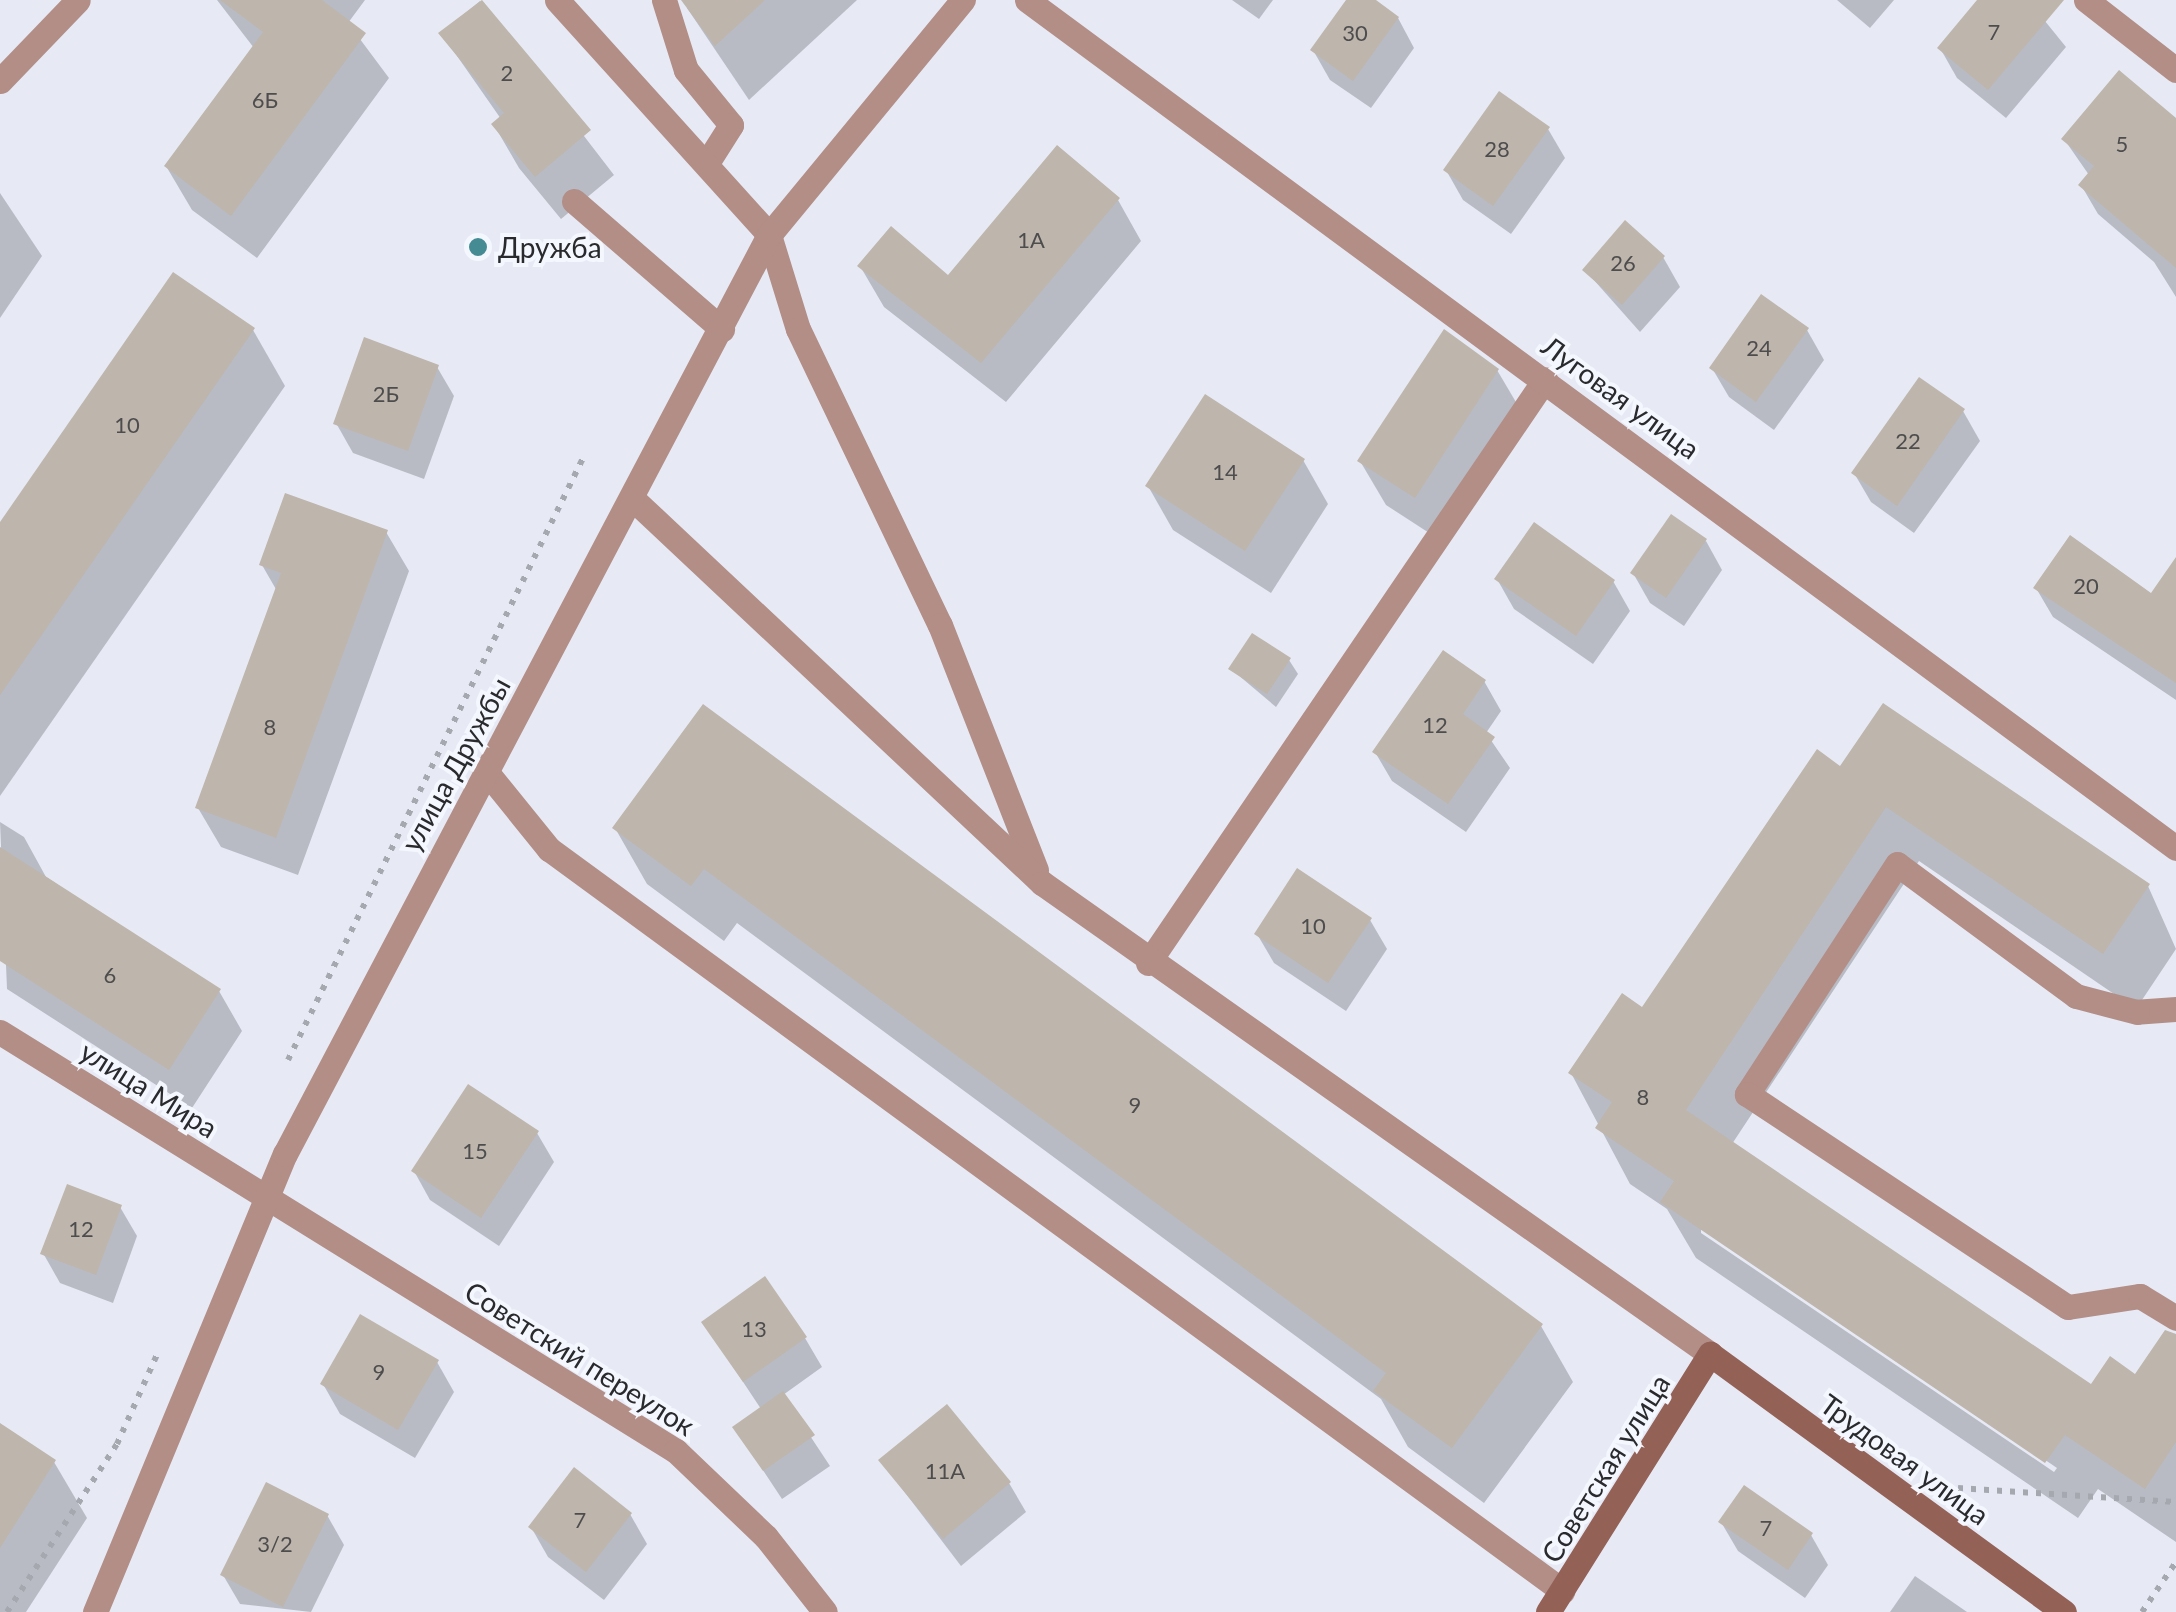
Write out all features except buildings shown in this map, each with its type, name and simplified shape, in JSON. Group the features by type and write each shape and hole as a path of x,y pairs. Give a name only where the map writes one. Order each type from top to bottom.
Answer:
{"street":[{"path":"0,82 78,0"},
{"path":"557,0 769,235 798,328 940,625 1042,883"},
{"path":"664,0 686,70 731,125 706,163"},
{"name":"улица Дружбы","path":"95,1612 266,1198 485,770 634,500 769,235 962,0"},
{"name":"Луговая улица","path":"1027,0 1546,379 2176,848"},
{"path":"2086,0 2176,70"},
{"path":"574,200 722,329"},
{"path":"1148,963 1546,379"},
{"path":"634,500 1042,883 1148,963 1710,1354"},
{"path":"485,770 550,849 1556,1602"},
{"path":"2176,1009 2137,1012 2076,996 1897,864 1747,1094 2068,1307 2140,1296 2176,1318"},
{"name":"улица Мира","path":"0,1032 266,1198"},
{"name":"Советский переулок","path":"266,1198 676,1451 766,1537 826,1612"},
{"name":"Советская улица","path":"1556,1602 1710,1354"},
{"name":"Трудовая улица","path":"1710,1354 2064,1612"}],"path":[{"path":"1888,1484 2176,1502"},
{"path":"2142,1612 2176,1562"}],"place":[{"name":"Дружба","path":"478,247"}]}
